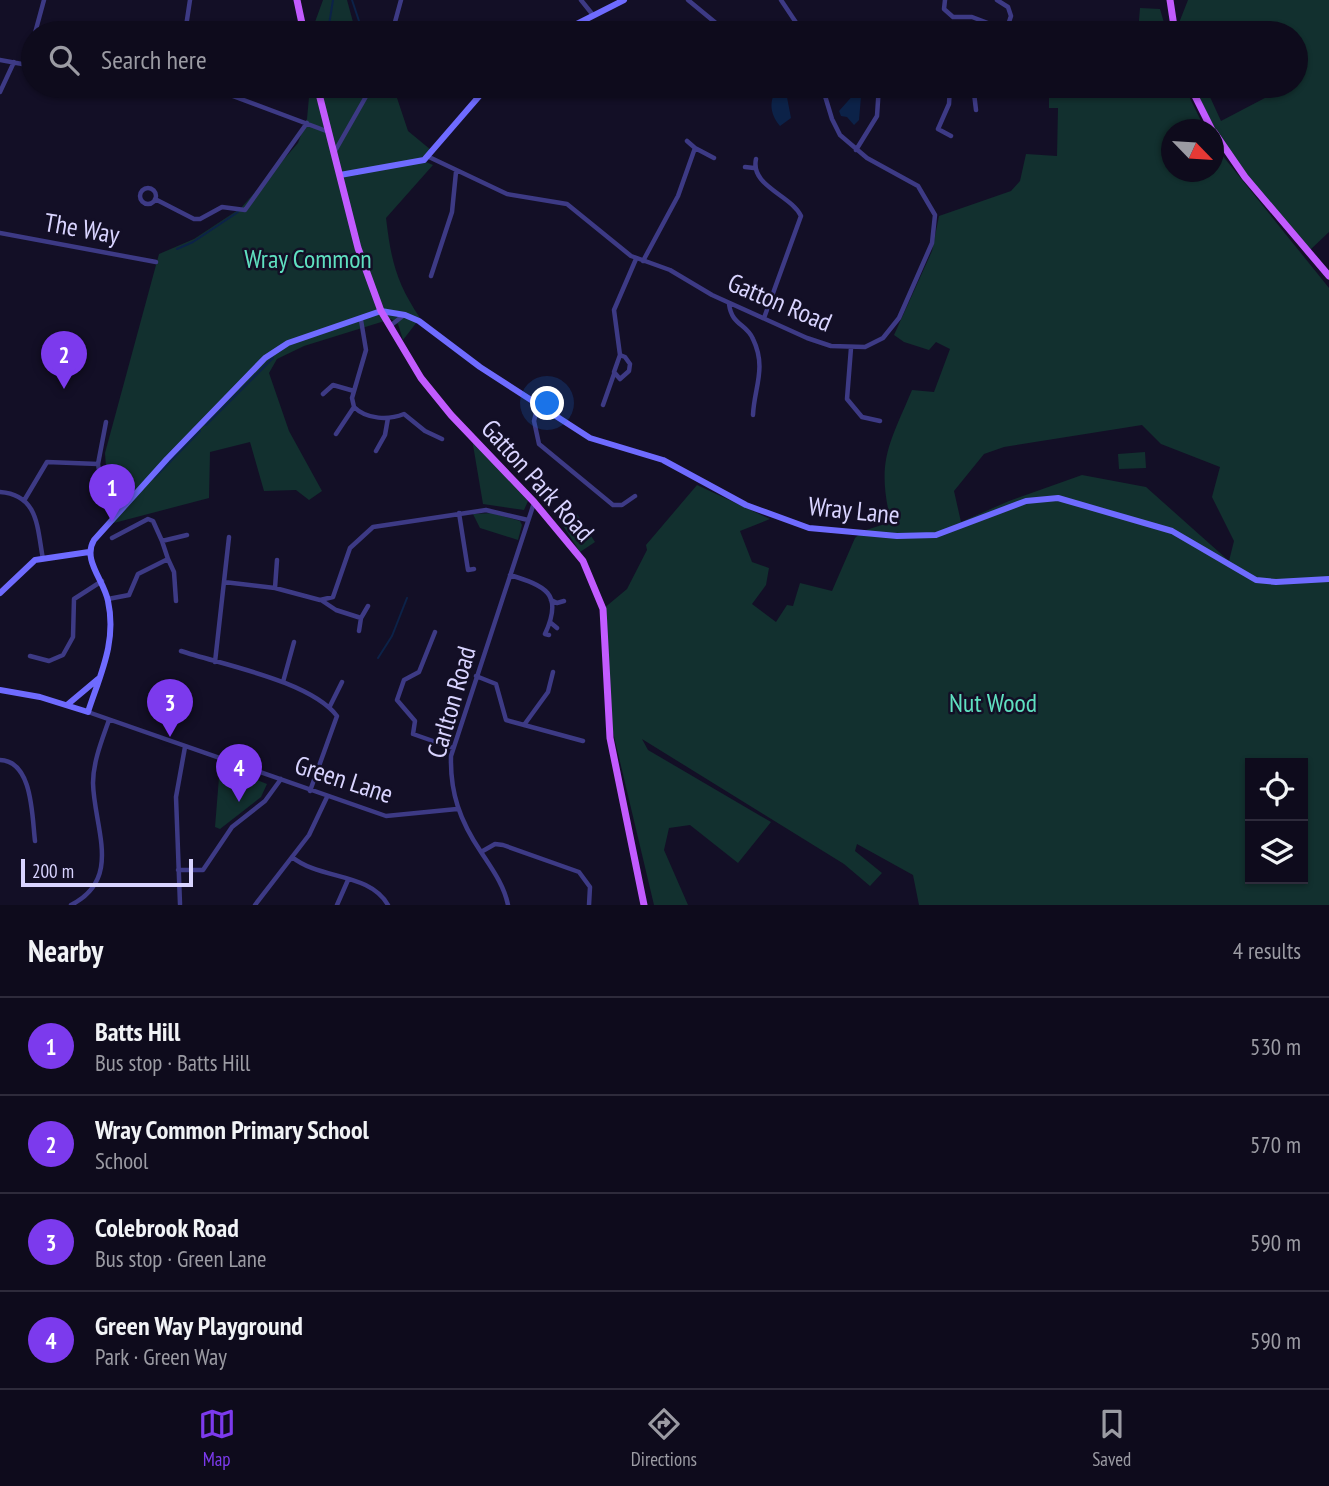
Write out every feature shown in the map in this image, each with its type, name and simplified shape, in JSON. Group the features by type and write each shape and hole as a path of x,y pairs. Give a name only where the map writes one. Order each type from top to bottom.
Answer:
{"main road":[{"path":"296,0 301,21"},
{"path":"1170,0 1173,21"},
{"name":"Gatton Park Road","path":"320,98 358,248 381,311 421,378 451,415 534,502 583,561 603,609 610,738 644,905"},
{"path":"1196,98 1207,119"},
{"path":"1224,147 1245,177 1329,276"}],"street":[{"path":"38,21 44,0"},
{"path":"187,21 190,0"},
{"path":"395,21 401,0"},
{"path":"581,0 593,15"},
{"path":"582,21 624,0"},
{"path":"688,0 713,21"},
{"path":"781,0 795,21"},
{"path":"945,0 944,9 949,15 972,17 982,21"},
{"path":"997,0 1008,7 1011,16 1009,21"},
{"path":"0,60 21,63"},
{"path":"0,92 14,62"},
{"path":"239,98 330,132"},
{"path":"335,150 365,98"},
{"path":"341,175 402,166 429,157 478,98"},
{"name":"Gatton Road","path":"429,157 456,172 511,195 567,204 636,259 670,270 729,303 820,343 851,348 873,344 893,328 932,243 936,225 934,209 918,186 856,150 836,127 826,98"},
{"path":"856,150 877,116 878,98"},
{"path":"949,98 938,129 951,136"},
{"path":"975,98 976,110"},
{"path":"155,199 194,219 200,219 222,207 243,211 307,123"},
{"path":"687,141 714,158"},
{"path":"643,261 678,196 695,148"},
{"path":"756,159 754,168 759,177 799,211 801,221 764,318"},
{"path":"745,167 754,168"},
{"path":"431,276 452,212 456,172"},
{"name":"The Way","path":"0,233 156,262"},
{"path":"603,405 620,355 614,310 636,259"},
{"path":"729,303 734,321 754,340 760,362 759,388 753,415"},
{"path":"0,690 89,712 97,679 110,649 108,599 89,552 91,544 265,358 288,343 381,311"},
{"name":"Wray Lane","path":"381,311 405,315 590,438 663,460 746,505 817,530 897,536 936,535 1026,501 1047,498 1074,502 1172,531 1256,580 1276,582 1329,579"},
{"path":"390,326 405,315"},
{"path":"336,434 354,407 354,391 366,350 361,320"},
{"path":"851,348 847,399 862,417 880,421"},
{"path":"614,374 620,379 629,371 628,359 620,355"},
{"path":"323,394 333,385 354,391"},
{"path":"538,404 534,421 535,437 547,452 613,505 622,505 635,496"},
{"path":"354,407 374,417 388,418 404,414 442,439"},
{"path":"376,451 386,435 388,418"},
{"path":"102,489 98,464 106,422"},
{"path":"25,499 47,462 98,464"},
{"path":"0,492 25,499 37,524 43,559"},
{"name":"Carlton Road","path":"508,905 500,882 457,809 450,775 453,748 475,676 534,502"},
{"path":"336,610 333,597 350,548 373,527 486,510 528,520"},
{"path":"459,513 468,570"},
{"path":"112,538 148,519 153,521 174,572 176,601"},
{"path":"162,541 187,535"},
{"path":"215,662 229,537"},
{"path":"0,593 26,566 43,559 89,552"},
{"path":"108,599 129,595 138,574 168,559"},
{"path":"275,588 277,560"},
{"path":"510,575 542,586 550,600 551,622 545,634 549,635"},
{"path":"30,656 49,661 63,655 73,636 74,599 102,581"},
{"path":"224,582 275,588 320,600 336,610 360,618"},
{"path":"320,600 333,597"},
{"path":"550,600 557,603 564,601"},
{"path":"359,631 360,618 368,606"},
{"path":"551,622 557,628"},
{"path":"435,632 419,672 404,680 397,700 415,721 412,737 453,748"},
{"path":"283,682 294,642"},
{"path":"181,651 283,682 330,706 337,716 334,730 310,791"},
{"path":"524,725 548,692 553,672"},
{"path":"475,676 496,684 506,719 583,741"},
{"path":"66,705 97,679"},
{"path":"330,706 342,682"},
{"name":"Green Lane","path":"89,712 327,797 393,817 457,809"},
{"path":"71,905 82,902 97,882 102,869 103,852 94,775 109,720"},
{"path":"180,904 176,797 185,747"},
{"path":"0,760 10,761 20,770 29,795 35,841"},
{"path":"178,870 203,870 232,827 265,801 281,779"},
{"path":"255,905 315,827 327,797"},
{"path":"481,852 495,844 503,845 579,872 590,887 589,905"},
{"path":"292,857 306,868 374,889 388,905"},
{"path":"337,905 348,880"}],"green space":[{"path":"323,0 347,0 353,21 315,21"},
{"path":"1188,0 1329,0 1329,232 1310,250 1224,148 1224,119 1265,98 1308,98 1308,21 1180,21"},
{"path":"1140,8 1160,9 1164,21 1139,21"},
{"name":"Wray Common","path":"309,98 397,98 408,131 431,150 426,162 433,165 386,218 396,270 405,293 420,318 403,340 398,324 391,319 304,346 277,359 269,373 289,431 322,491 309,500 296,490 264,491 250,442 210,452 209,498 110,524 105,453 159,254 194,239 241,208 298,143 307,119"},
{"name":"Nut Wood","path":"1049,98 1190,98 1200,119 1161,119 1161,182 1224,182 1224,157 1329,288 1329,905 919,905 913,875 857,844 855,851 882,873 870,886 844,864 642,739 648,750 771,822 738,863 690,825 669,828 664,850 688,905 654,905 612,728 603,609 627,589 647,550 646,545 697,485 770,519 740,531 752,562 769,568 766,585 752,604 776,622 787,605 793,606 800,583 832,591 855,538 863,531 891,522 885,468 891,440 912,390 934,392 950,349 936,342 929,350 904,342 894,335 932,251 939,216 1011,191 1020,181 1026,154 1057,156 1058,108 1049,108","holes":["1142,425 1161,444 1220,467 1212,497 1234,541 1229,561 1146,487 1082,475 1009,501 961,522 954,491 984,454 1004,447"]},
{"path":"1196,98 1210,98 1220,119 1207,119"},
{"path":"472,439 528,501 524,510 483,504"},
{"path":"1145,452 1146,468 1119,469 1118,454"},
{"path":"492,513 520,521 522,525 518,540 480,528 473,514"},
{"path":"577,514 595,542 580,552 562,524"},
{"path":"220,765 267,784 261,797 220,829 215,827"}],"water":[{"path":"787,98 791,118 780,126 772,111 772,100"},
{"path":"851,98 861,98 859,120 854,125 847,117 841,116 839,111"}],"waterway":[{"path":"330,21 333,0"},
{"path":"352,0 359,21"},
{"path":"177,249 193,242 238,212"},
{"path":"206,425 273,358"},
{"path":"154,478 200,431"},
{"path":"378,658 392,636 407,598"}],"place":[{"name":"Wray Common Primary School","path":"64,389"},
{"name":"Batts Hill","path":"112,522"},
{"name":"Colebrook Road","path":"170,737"},
{"name":"Green Way Playground","path":"239,802"}]}
